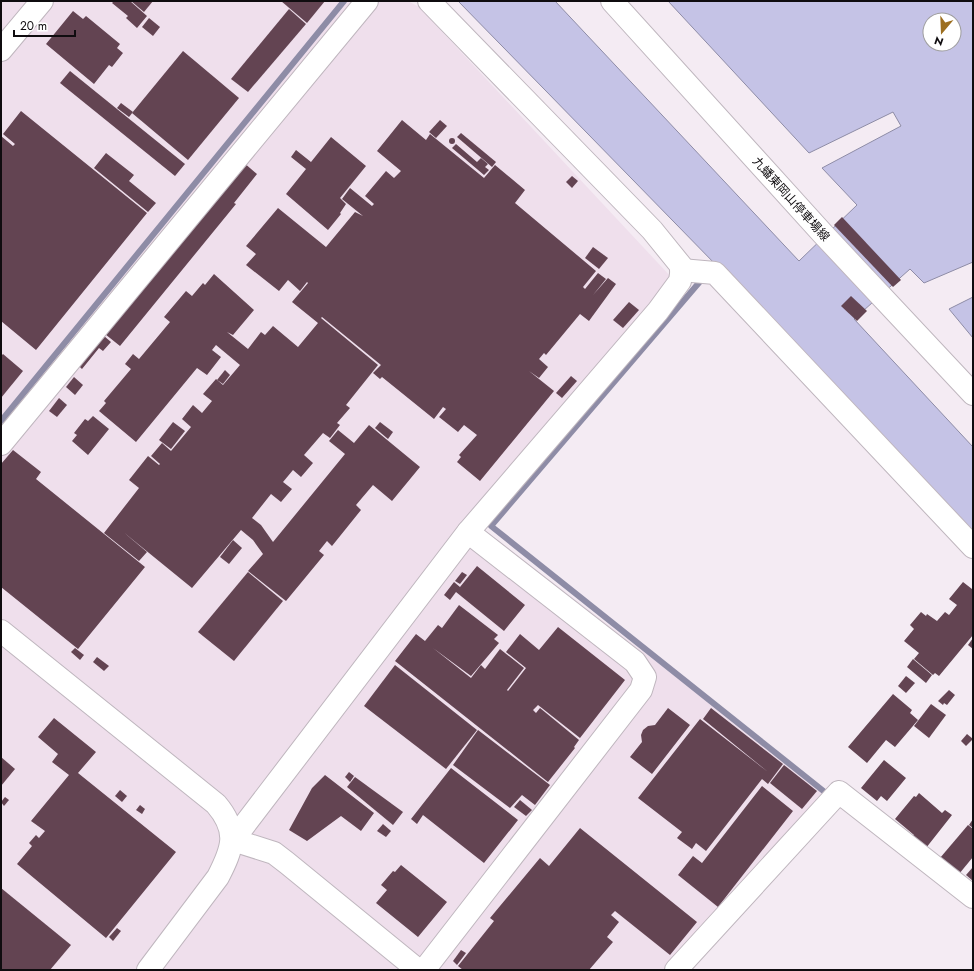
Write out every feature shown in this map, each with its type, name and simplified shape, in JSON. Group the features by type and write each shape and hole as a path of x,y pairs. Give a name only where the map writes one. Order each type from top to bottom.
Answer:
{"street":[{"path":"1,50 42,1"},
{"path":"1,444 367,1"},
{"path":"429,1 652,230 682,267 698,272 973,546"},
{"name":"九蟠東岡山停車場線","path":"612,1 823,234 973,394"},
{"path":"148,970 218,877 225,863 232,840 468,532 658,311 680,281 698,272"},
{"path":"424,970 642,690 645,677 635,662 468,532"},
{"path":"1,631 216,804 227,819 232,840"},
{"path":"676,970 839,792 973,897"},
{"path":"232,840 274,853 418,970"}],"shaded area":[{"path":"1,1 408,1 419,7 672,278 469,518 827,793 664,970 1,970"}],"water":[{"path":"458,1 555,1 799,261 857,205 822,168 901,126 893,112 809,153 668,1 973,1 973,262 924,283 910,269 854,319 973,447 973,535 718,267"},
{"path":"973,297 973,338 949,309"}],"building":[{"path":"114,1 130,1 147,16 137,28 126,18 128,16 112,3"},
{"path":"131,1 153,1 144,12"},
{"path":"281,1 325,1 307,23"},
{"path":"289,9 306,24 248,92 231,79"},
{"path":"73,11 83,19 86,16 120,44 117,48 123,53 112,67 109,65 94,84 46,44"},
{"path":"149,18 160,27 153,36 142,27"},
{"path":"183,51 239,98 188,160 132,113"},
{"path":"70,71 185,164 175,176 60,83"},
{"path":"121,103 133,112 129,117 117,108"},
{"path":"21,111 147,213 36,350 1,321 1,136 13,146 15,144 3,134"},
{"path":"402,120 426,140 430,134 484,178 495,165 525,190 515,203 596,271 583,287 585,289 598,273 606,279 593,295 608,278 616,284 589,321 580,314 546,355 544,353 539,359 548,367 539,378 529,371 554,391 480,481 457,462 461,457 459,455 477,435 464,425 458,432 439,417 446,409 443,407 434,419 382,377 380,379 373,373 381,365 322,317 321,318 378,365 346,405 350,408 337,423 340,425 330,438 323,433 304,455 313,463 301,477 293,470 283,482 292,489 281,502 271,494 252,518 261,525 273,542 345,454 329,441 338,430 354,443 369,425 420,467 392,501 373,485 356,505 361,510 332,546 327,541 319,551 324,555 286,601 248,571 263,554 253,540 241,530 192,588 122,531 147,552 139,561 104,533 139,488 129,480 148,456 159,465 160,464 151,456 162,443 171,451 191,427 182,419 193,405 202,413 212,401 203,394 216,379 223,385 240,365 216,345 212,350 221,357 207,375 197,368 136,442 99,411 106,403 104,401 131,369 125,364 133,354 139,359 170,322 164,317 186,291 192,296 203,283 205,285 214,274 254,310 233,335 227,332 248,349 261,332 265,335 273,326 298,347 318,323 292,302 308,283 307,282 300,291 288,280 279,291 246,265 256,254 246,246 278,208 326,247 355,212 363,216 342,199 350,188 372,206 374,204 365,196 386,171 394,178 401,171 377,151"},
{"path":"440,120 447,126 436,138 429,132"},
{"path":"461,133 496,162 492,167 457,137"},
{"path":"331,137 366,166 340,198 346,204 340,213 341,214 328,230 286,194 306,169 291,157 296,150 311,162"},
{"path":"452,138 455,141 452,144 449,141"},
{"path":"456,144 477,162 481,158 488,164 485,167 489,170 484,175 452,148"},
{"path":"106,153 134,175 129,181 156,203 148,212 94,168"},
{"path":"243,162 257,174 234,203 236,204 120,346 105,334 223,193 221,191"},
{"path":"572,176 578,181 572,188 566,182"},
{"path":"842,217 901,280 893,287 834,225"},
{"path":"593,247 608,258 599,269 585,258"},
{"path":"851,296 867,311 857,321 841,306"},
{"path":"629,302 639,310 623,328 613,320"},
{"path":"104,336 111,342 103,351 99,348 82,369 79,366"},
{"path":"3,354 23,371 1,398 1,356"},
{"path":"225,370 230,375 223,384 217,380"},
{"path":"571,376 577,381 562,398 556,393"},
{"path":"74,377 83,385 75,395 66,387"},
{"path":"59,398 67,405 57,417 49,411"},
{"path":"93,416 109,429 88,455 72,441 77,435 74,433 85,419 88,421"},
{"path":"173,422 185,431 171,449 159,440"},
{"path":"380,422 393,432 388,439 375,428"},
{"path":"13,450 41,472 36,479 145,567 78,649 1,587 1,464"},
{"path":"233,540 242,548 229,564 220,557"},
{"path":"477,566 525,605 504,631 456,592 450,600 444,595 454,582 460,587"},
{"path":"248,572 283,601 234,661 198,632"},
{"path":"462,572 467,575 460,584 455,581"},
{"path":"963,582 972,589 973,588 973,635 939,676 935,673 933,675 914,659 919,653 904,641 914,629 910,625 921,612 937,621 945,612 949,615 957,605 949,599"},
{"path":"459,605 498,635 494,639 499,643 471,676 433,648 471,678 481,665 485,669 500,649 524,668 507,690 508,691 526,668 506,652 520,634 539,650 558,627 625,680 580,738 538,705 533,710 536,713 540,708 579,740 574,747 575,748 548,782 395,661 416,634 425,641 438,625 442,628"},
{"path":"973,638 973,649 968,645"},
{"path":"75,648 84,655 80,660 71,652"},
{"path":"97,657 109,666 104,671 93,662"},
{"path":"913,659 932,675 926,683 907,667"},
{"path":"395,665 477,730 446,769 364,706"},
{"path":"906,676 915,683 906,693 898,686"},
{"path":"949,690 955,695 947,705 944,703 943,705 938,701"},
{"path":"893,694 912,710 910,713 918,720 895,747 886,740 867,763 848,747"},
{"path":"931,704 946,715 929,738 914,726"},
{"path":"668,708 690,725 652,774 630,757 642,742 641,735 643,730 648,726 655,725"},
{"path":"711,708 783,764 768,784 762,779 706,851 696,843 692,849 677,838 682,832 638,798 700,719 768,772 703,719"},
{"path":"54,718 96,752 78,773 176,852 106,938 17,864 32,846 29,843 36,835 39,838 45,831 31,821 69,775 52,762 58,754 38,737"},
{"path":"478,730 550,785 535,805 522,795 510,808 453,765"},
{"path":"967,734 973,739 966,746 961,741"},
{"path":"1,757 15,769 1,786"},
{"path":"884,760 906,778 887,801 881,796 877,801 861,788"},
{"path":"784,765 817,791 802,809 770,783"},
{"path":"451,768 518,820 484,863 423,815 417,824 411,819"},
{"path":"349,772 354,776 350,782 345,777"},
{"path":"325,775 374,813 361,831 341,816 307,841 289,830 312,788"},
{"path":"355,777 403,812 393,825 347,787"},
{"path":"762,786 793,811 718,907 678,875 693,856 702,863"},
{"path":"120,790 127,796 122,802 115,796"},
{"path":"919,793 942,813 945,810 952,815 926,848 912,836 914,835 895,819 914,796 916,797"},
{"path":"5,797 9,800 4,806 1,802"},
{"path":"520,800 532,810 526,816 514,807"},
{"path":"140,805 145,809 142,814 136,810"},
{"path":"973,819 973,828 969,825"},
{"path":"383,824 391,831 386,837 377,831"},
{"path":"968,825 973,829 973,857 959,874 940,858"},
{"path":"580,828 697,922 670,955 615,911 611,915 619,922 607,937 613,942 589,970 463,970 458,966 494,921 490,918 540,858 549,866"},
{"path":"401,865 447,902 418,937 376,903 387,890 381,885 393,871 395,872"},
{"path":"973,867 973,881 966,875"},
{"path":"1,888 71,945 50,970 1,970"},
{"path":"117,928 121,931 113,941 109,937"},
{"path":"461,950 466,953 457,965 453,961"}],"waterway":[{"path":"1,421 344,1"},
{"path":"703,278 491,526 831,797"}]}
